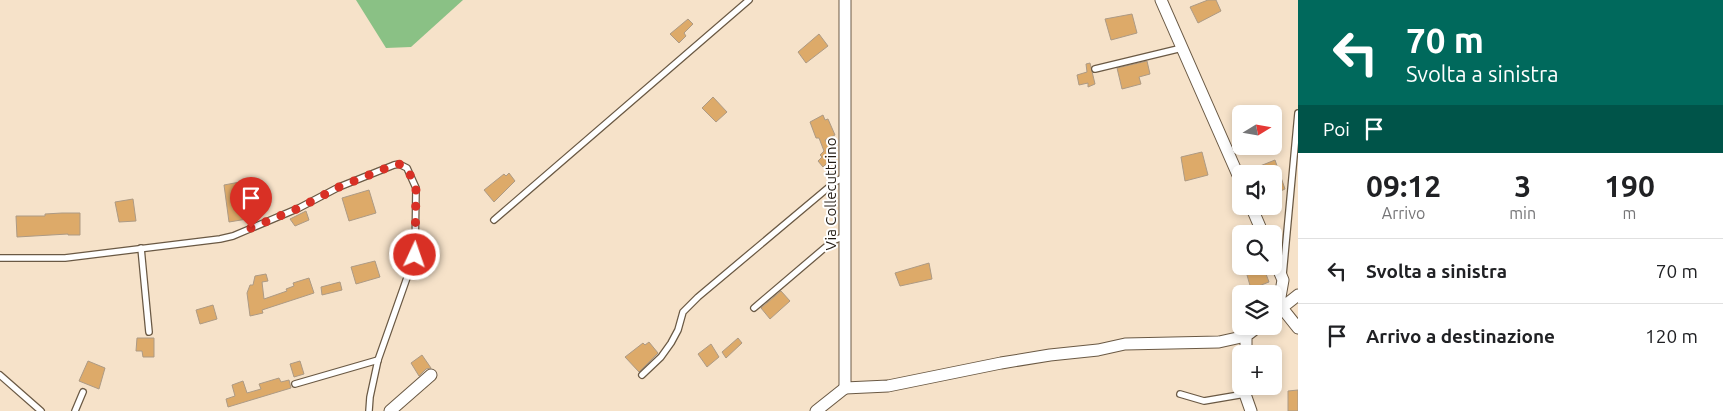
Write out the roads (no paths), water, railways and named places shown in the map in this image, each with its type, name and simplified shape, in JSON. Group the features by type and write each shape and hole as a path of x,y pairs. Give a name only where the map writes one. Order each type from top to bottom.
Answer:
{"street":[{"name":"Via Collecuttrino","path":"845,0 845,388"},
{"path":"1161,0 1234,165"},
{"path":"1281,275 1283,280 1282,286"},
{"path":"1282,308 1298,295"},
{"path":"1282,314 1298,328"},
{"path":"816,411 845,388 888,386 1050,355 1098,350 1125,344 1219,342 1246,336 1246,345"},
{"path":"390,411 431,375"},
{"path":"1246,395 1250,411"}],"lane":[{"path":"494,220 749,0"},
{"path":"1095,69 1182,48"},
{"path":"1283,280 1298,113"},
{"path":"0,258 65,258 200,242 233,236 299,208 339,187 399,164 407,168 416,188 415,255 378,360 369,411"},
{"path":"642,375 661,357 671,344 678,330 683,312 698,297 835,182 846,176"},
{"path":"754,308 828,245 845,236"},
{"path":"141,248 149,332"},
{"path":"295,384 378,360"},
{"path":"0,375 40,411"},
{"path":"75,411 83,392"},
{"path":"1180,394 1204,401 1232,393"}]}
